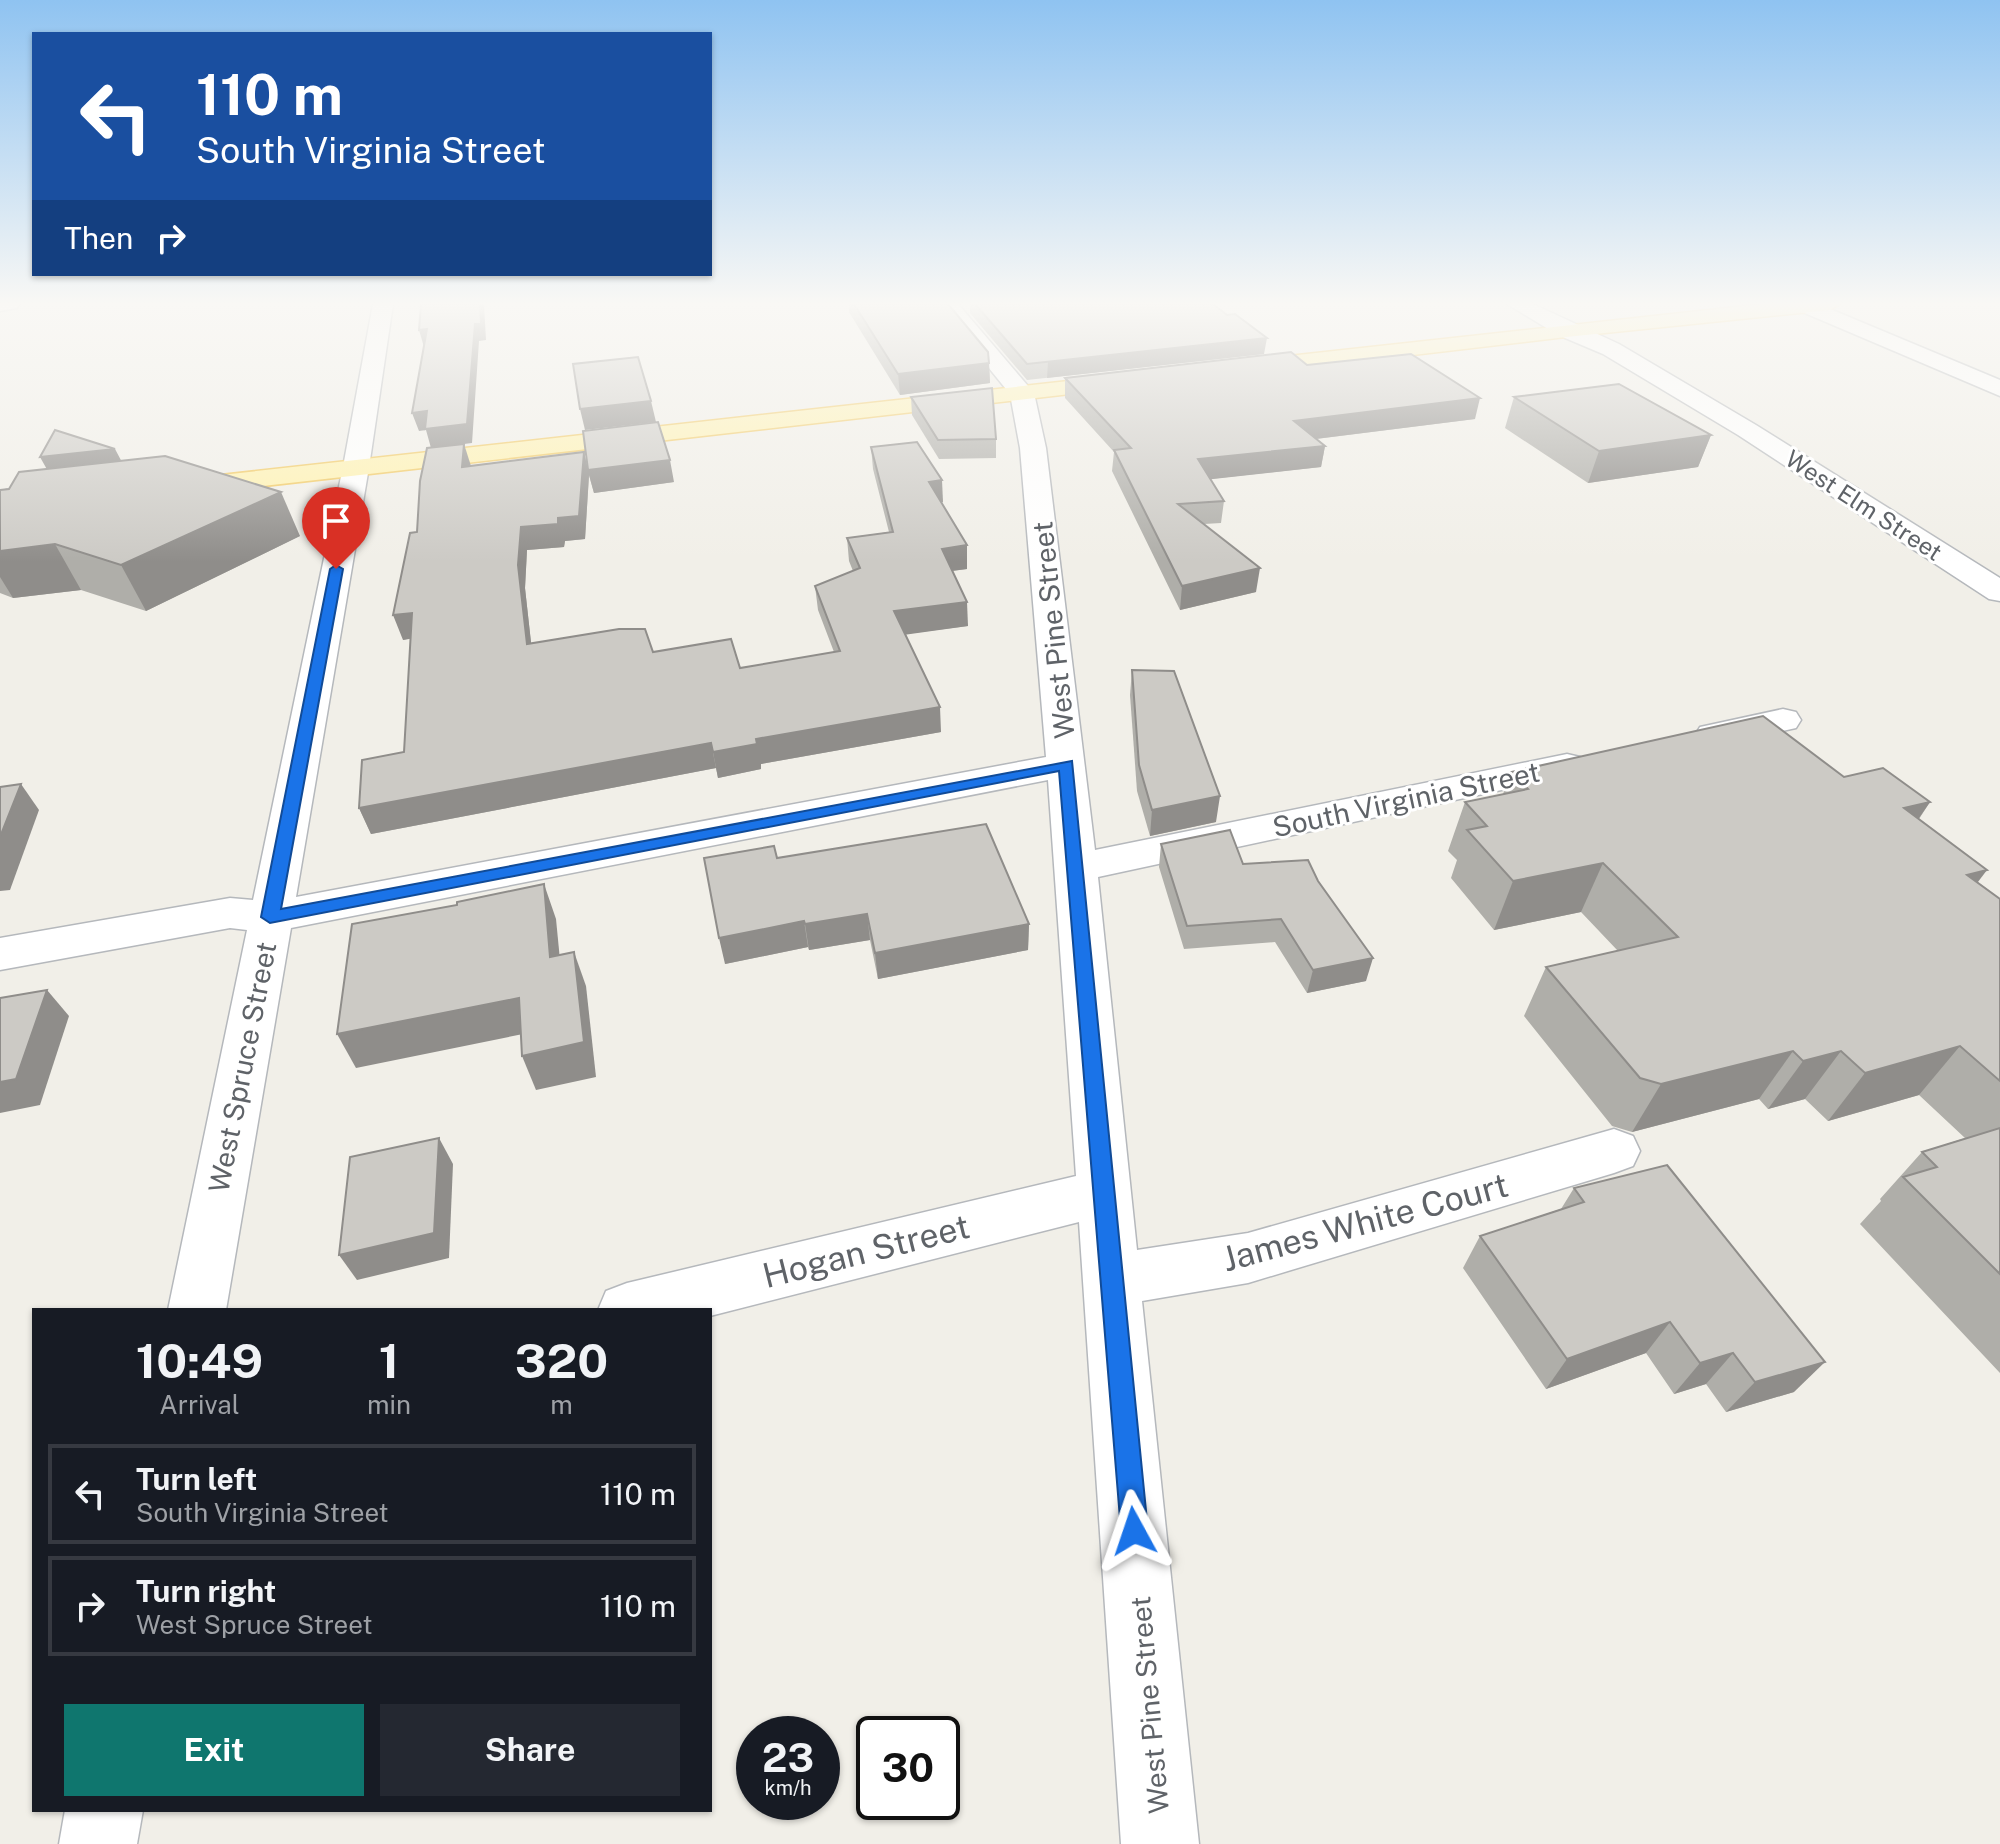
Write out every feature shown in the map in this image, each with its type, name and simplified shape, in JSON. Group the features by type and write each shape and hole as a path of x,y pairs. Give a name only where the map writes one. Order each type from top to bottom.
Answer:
{"main road":[{"path":"157,490 1048,390"}],"street":[{"name":"West Spruce Street","path":"197,1308 369,390"},
{"name":"West Pine Street","path":"1020,390 1033,448 1067,765 1160,1844"},
{"name":"West Elm Street","path":"1680,390 1995,586"},
{"path":"1675,743 1783,720"},
{"name":"South Virginia Street","path":"1076,868 1598,759"},
{"path":"0,954 230,913 270,917 1067,765"},
{"name":"James White Court","path":"1113,1280 1248,1258 1614,1151"},
{"name":"Hogan Street","path":"635,1308 1105,1192"},
{"path":"98,1844 104,1812"}],"building":[{"path":"416,390 470,390 467,424 425,429 427,411 412,413"},
{"path":"577,390 648,390 651,401 580,409"},
{"path":"992,390 996,439 938,440 911,397"},
{"path":"1076,390 1468,390 1480,398 1294,421 1325,446 1198,459 1224,501 1178,504 1260,568 1182,586 1114,450 1131,448"},
{"path":"1570,390 1630,390 1711,435 1599,451 1514,397"},
{"path":"658,422 670,460 588,470 583,431"},
{"path":"55,430 115,449 40,457"},
{"path":"917,442 942,480 929,482 967,545 942,549 967,602 894,611 940,707 756,739 757,744 713,752 711,743 359,808 362,760 404,752 412,613 393,615 410,533 417,532 420,481 427,448 464,444 462,467 584,452 579,516 558,518 558,524 521,527 518,565 527,644 619,629 645,629 653,652 731,639 740,668 840,651 815,586 860,568 847,538 893,532 871,447"},
{"path":"165,456 281,492 121,565 55,544 0,551 0,490 9,489 19,472"},
{"path":"1132,670 1174,671 1220,796 1152,810 1139,765"},
{"path":"1763,716 1844,777 1883,768 1930,802 1904,808 1987,870 1967,875 2000,899 2000,1081 1960,1046 1865,1073 1841,1051 1803,1061 1793,1051 1661,1084 1640,1078 1546,967 1678,937 1603,863 1513,881 1467,830 1487,826 1465,802 1528,789 1511,772"},
{"path":"21,784 0,837 0,787"},
{"path":"986,824 1029,924 875,953 867,914 805,924 804,921 719,938 704,858 774,846 777,858"},
{"path":"1230,830 1243,864 1308,860 1318,881 1373,958 1313,970 1281,919 1187,926 1161,844"},
{"path":"544,884 550,957 574,952 584,1042 522,1056 519,998 337,1034 352,924 457,905 457,902"},
{"path":"47,990 16,1079 0,1082 0,998"},
{"path":"2000,1128 2000,1274 1903,1177 1937,1167 1922,1152"},
{"path":"439,1138 434,1233 339,1255 350,1157"},
{"path":"1667,1165 1825,1362 1755,1382 1733,1353 1700,1363 1670,1322 1567,1359 1480,1236 1584,1202 1574,1188"}],"route":[{"path":"336,569 270,917 1067,765 1134,1531"}]}
